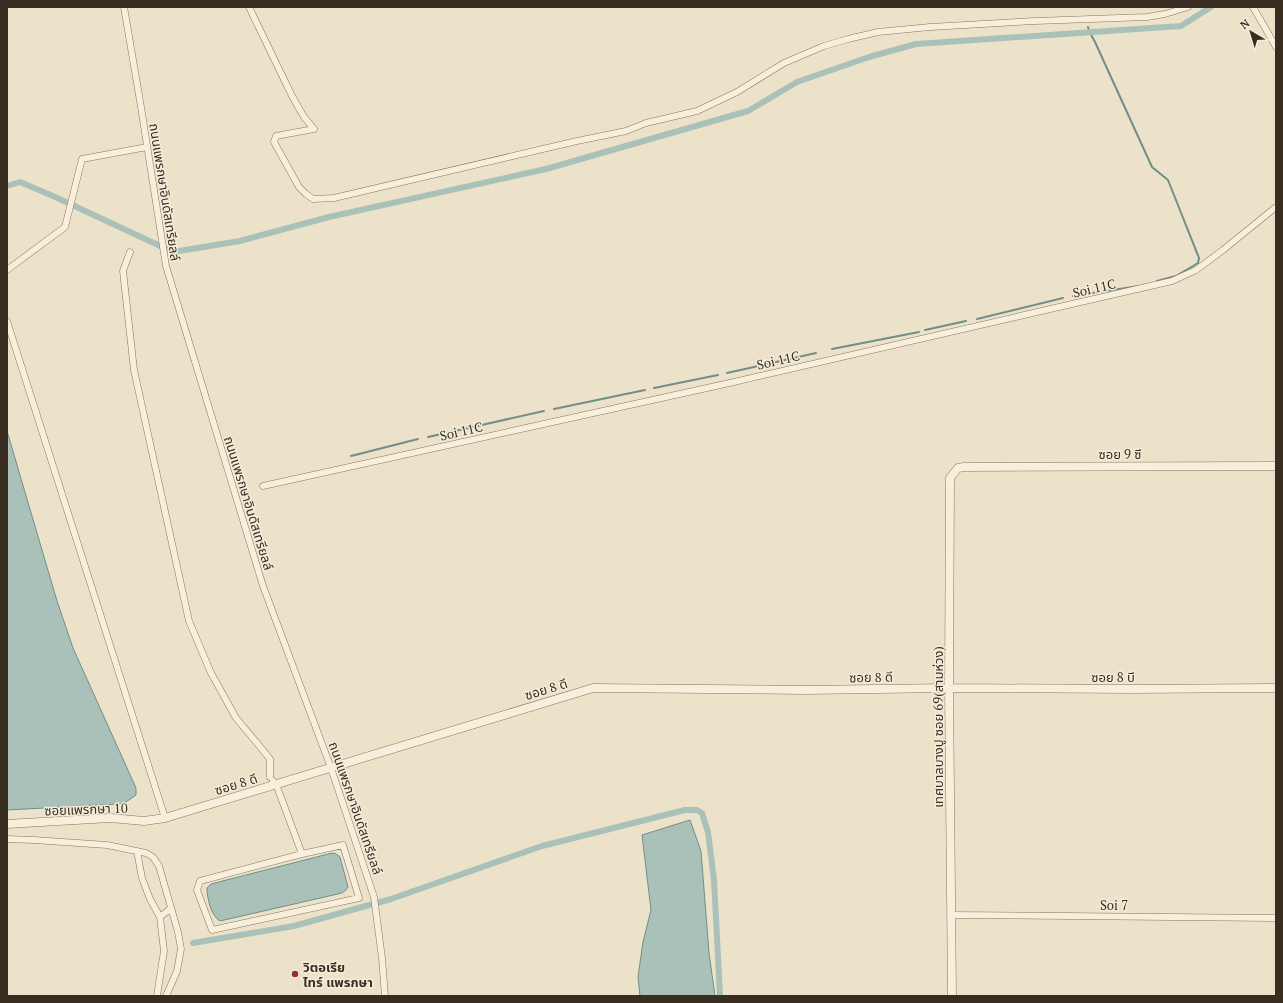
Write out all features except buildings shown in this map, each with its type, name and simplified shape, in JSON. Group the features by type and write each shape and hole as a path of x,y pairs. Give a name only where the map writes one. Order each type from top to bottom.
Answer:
{"street":[{"name":"ถนนแพรกษาอินดัสเทรียลล์","path":"124,7 165,262 263,586 331,768 374,897 382,958 385,996"},
{"path":"249,7 292,96 304,117 314,129 276,136 274,142 299,187 313,199 334,198 577,140 626,131 646,124 697,111 737,92 784,64 824,46 878,32 930,26 1035,20 1147,17 1165,14 1188,7"},
{"path":"1253,7 1276,47"},
{"path":"7,270 65,227 82,159 147,147"},
{"name":"Soi 11C","path":"263,486 733,382 1172,281 1196,270 1276,207"},
{"path":"130,252 123,271 134,370 189,621 211,673 236,718 270,759 273,781 302,854"},
{"path":"7,321 165,818"},
{"name":"ซอย 9 ซี","path":"964,467 1276,466"},
{"name":"เทศบาลบางปู ซอย 69(สามห่วง)","path":"952,996 949,688 950,478 958,468 964,467"},
{"name":"ซอย 8 ดี","path":"165,818 273,781 331,768 593,688 805,690 949,688"},
{"name":"ซอย 8 บี","path":"949,688 1276,688"},
{"name":"ซอยแพรกษา 10","path":"7,824 110,818 144,820 165,818"},
{"path":"7,839 107,845 146,853 153,857 159,866 181,949 177,971 166,996"},
{"path":"343,845 359,898 212,930 197,890 200,881 302,854 343,845"},
{"path":"137,851 142,878 150,899 160,916 164,951 157,996"},
{"path":"160,916 171,908"},
{"name":"Soi 7","path":"952,914 1276,918"}],"water":[{"path":"7,431 57,601 73,648 136,788 136,795 126,802 119,804 7,810"},
{"path":"690,820 701,851 709,953 715,996 640,996 638,977 643,942 651,910 642,835"},
{"path":"332,853 340,857 348,887 342,893 220,921 214,915 209,902 207,888 211,884"}],"waterway":[{"path":"7,186 20,182 173,252 240,241 329,217 546,169 748,111 797,82 869,57 916,44 1181,26 1211,7"},
{"path":"1088,27 1152,167 1168,180 1199,258 1198,263 1176,276 1157,281"},
{"path":"1073,296 1139,286"},
{"path":"977,319 1063,298"},
{"path":"925,330 966,321"},
{"path":"832,349 919,332"},
{"path":"727,373 816,353"},
{"path":"654,388 718,375"},
{"path":"554,409 645,390"},
{"path":"428,437 544,411"},
{"path":"351,456 418,439"},
{"path":"193,943 294,926 391,899 542,846 685,810 697,810 702,813 708,832 714,880 720,996"}],"place":[{"name":"วิตอเรีย ไทร์ แพรกษา","path":"295,974"}]}
